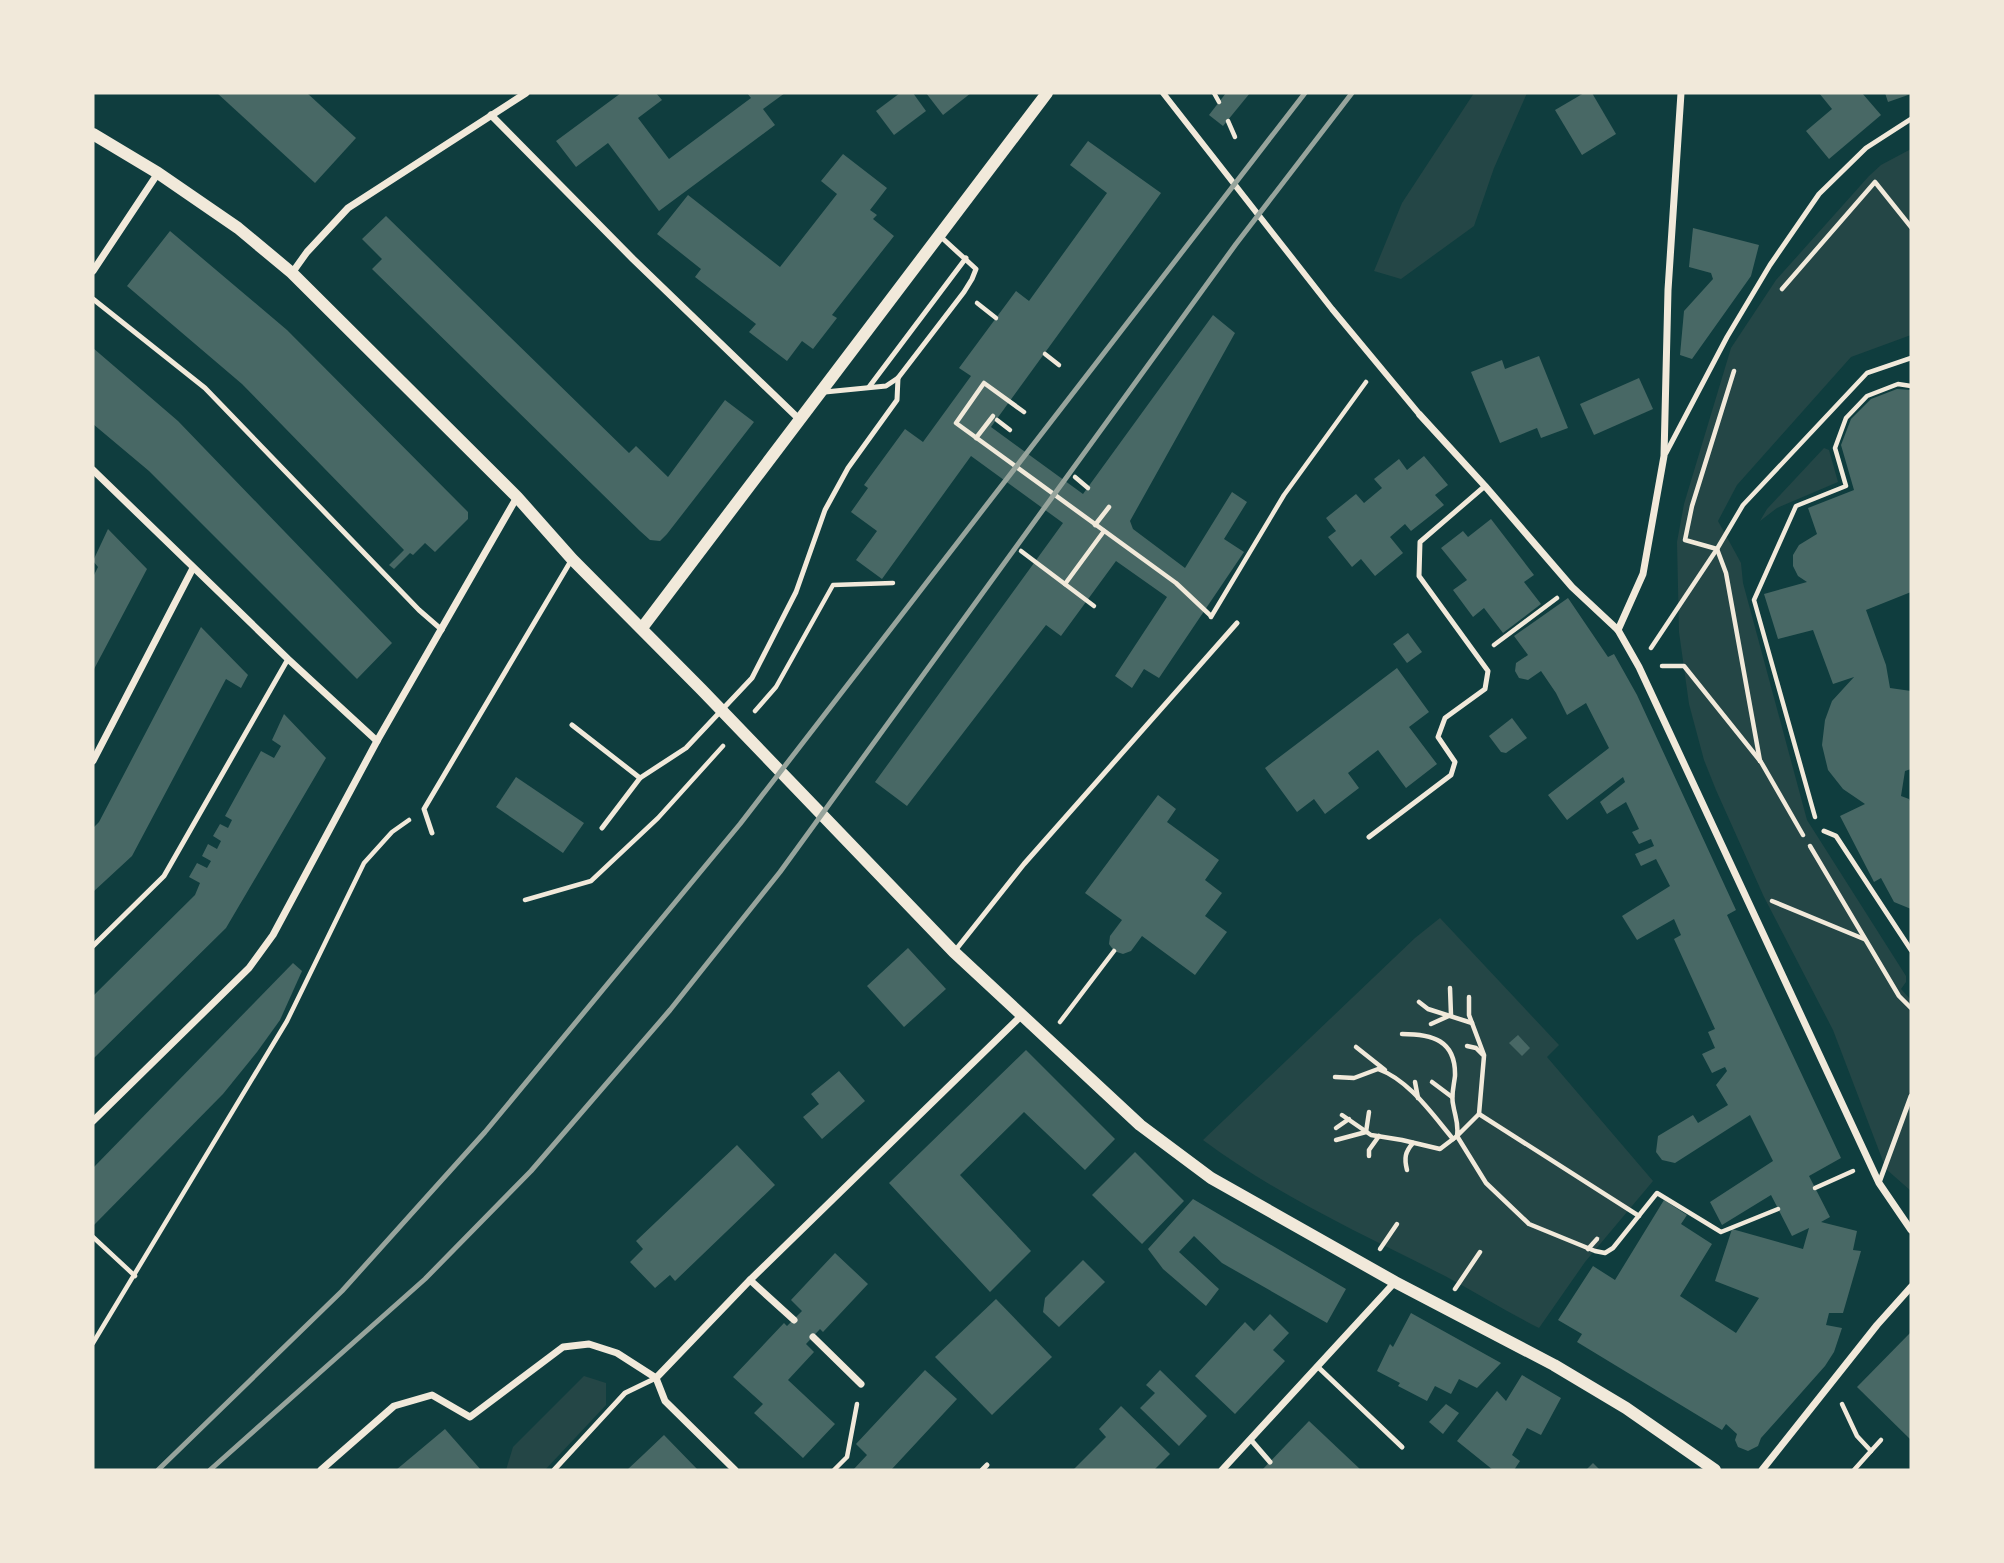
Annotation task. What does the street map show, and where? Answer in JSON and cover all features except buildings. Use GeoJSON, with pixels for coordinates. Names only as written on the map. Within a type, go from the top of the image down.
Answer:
{"type":"FeatureCollection","features":[{"type":"Feature","properties":{"kind":"street"},"geometry":{"type":"LineString","coordinates":[[292,273],[307,252],[348,208],[526,93]]}},
{"type":"Feature","properties":{"kind":"street"},"geometry":{"type":"LineString","coordinates":[[642,628],[1047,93]]}},
{"type":"Feature","properties":{"kind":"street"},"geometry":{"type":"LineString","coordinates":[[1163,93],[1378,366],[1572,587],[1618,631],[1639,667],[1879,1183],[1911,1230]]}},
{"type":"Feature","properties":{"kind":"street"},"geometry":{"type":"LineString","coordinates":[[1618,631],[1643,574],[1664,456],[1668,290],[1681,93]]}},
{"type":"Feature","properties":{"kind":"street"},"geometry":{"type":"LineString","coordinates":[[491,115],[633,259],[799,419]]}},
{"type":"Feature","properties":{"kind":"street"},"geometry":{"type":"LineString","coordinates":[[93,134],[158,173],[238,228],[292,273],[517,497],[572,559],[954,951],[1140,1125],[1210,1178],[1395,1282],[1554,1365],[1626,1408],[1715,1470]]}},
{"type":"Feature","properties":{"kind":"street"},"geometry":{"type":"LineString","coordinates":[[93,271],[158,173]]}},
{"type":"Feature","properties":{"kind":"street"},"geometry":{"type":"LineString","coordinates":[[93,473],[377,741]]}},
{"type":"Feature","properties":{"kind":"street"},"geometry":{"type":"LineString","coordinates":[[93,1121],[249,968],[273,935],[377,741],[517,497]]}},
{"type":"Feature","properties":{"kind":"street"},"geometry":{"type":"LineString","coordinates":[[93,761],[193,568]]}},
{"type":"Feature","properties":{"kind":"street"},"geometry":{"type":"LineString","coordinates":[[656,1378],[750,1280],[1021,1016]]}},
{"type":"Feature","properties":{"kind":"street"},"geometry":{"type":"LineString","coordinates":[[750,1280],[794,1320]]}},
{"type":"Feature","properties":{"kind":"street"},"geometry":{"type":"LineString","coordinates":[[1222,1470],[1395,1282]]}},
{"type":"Feature","properties":{"kind":"street"},"geometry":{"type":"LineString","coordinates":[[1762,1470],[1877,1325],[1911,1287]]}},
{"type":"Feature","properties":{"kind":"street"},"geometry":{"type":"LineString","coordinates":[[813,1337],[860,1384]]}},
{"type":"Feature","properties":{"kind":"street"},"geometry":{"type":"LineString","coordinates":[[321,1470],[394,1406],[432,1395],[470,1417],[562,1348],[590,1344],[617,1353],[656,1378],[665,1401],[735,1470]]}},
{"type":"Feature","properties":{"kind":"lane"},"geometry":{"type":"LineString","coordinates":[[1664,456],[1727,337],[1770,265],[1819,194],[1866,148],[1911,119]]}},
{"type":"Feature","properties":{"kind":"lane"},"geometry":{"type":"LineString","coordinates":[[818,393],[886,386],[898,378],[972,279],[976,269],[940,236]]}},
{"type":"Feature","properties":{"kind":"lane"},"geometry":{"type":"LineString","coordinates":[[869,387],[966,258]]}},
{"type":"Feature","properties":{"kind":"lane"},"geometry":{"type":"LineString","coordinates":[[93,299],[205,388],[419,610],[442,630]]}},
{"type":"Feature","properties":{"kind":"lane"},"geometry":{"type":"LineString","coordinates":[[602,828],[640,778],[686,748],[752,678],[796,592],[825,510],[848,468],[897,400],[898,378]]}},
{"type":"Feature","properties":{"kind":"lane"},"geometry":{"type":"LineString","coordinates":[[1368,837],[1451,775],[1455,762],[1438,737],[1445,718],[1485,689],[1488,671],[1419,576],[1420,542],[1485,486]]}},
{"type":"Feature","properties":{"kind":"lane"},"geometry":{"type":"LineString","coordinates":[[432,833],[424,809],[572,559]]}},
{"type":"Feature","properties":{"kind":"lane"},"geometry":{"type":"LineString","coordinates":[[954,951],[1024,864],[1237,623]]}},
{"type":"Feature","properties":{"kind":"lane"},"geometry":{"type":"LineString","coordinates":[[93,946],[164,876],[288,659]]}},
{"type":"Feature","properties":{"kind":"lane"},"geometry":{"type":"LineString","coordinates":[[572,724],[640,778]]}},
{"type":"Feature","properties":{"kind":"lane"},"geometry":{"type":"LineString","coordinates":[[1824,831],[1836,836],[1911,950]]}},
{"type":"Feature","properties":{"kind":"lane"},"geometry":{"type":"LineString","coordinates":[[1879,1183],[1911,1096]]}},
{"type":"Feature","properties":{"kind":"lane"},"geometry":{"type":"LineString","coordinates":[[1318,1367],[1402,1447]]}},
{"type":"Feature","properties":{"kind":"lane"},"geometry":{"type":"LineString","coordinates":[[554,1470],[625,1393],[656,1378]]}},
{"type":"Feature","properties":{"kind":"lane"},"geometry":{"type":"LineString","coordinates":[[1251,1440],[1270,1462]]}},
{"type":"Feature","properties":{"kind":"lane"},"geometry":{"type":"LineString","coordinates":[[982,1470],[987,1465]]}},
{"type":"Feature","properties":{"kind":"path"},"geometry":{"type":"LineString","coordinates":[[1214,93],[1219,102]]}},
{"type":"Feature","properties":{"kind":"path"},"geometry":{"type":"LineString","coordinates":[[1228,121],[1235,136]]}},
{"type":"Feature","properties":{"kind":"path"},"geometry":{"type":"LineString","coordinates":[[1777,296],[1875,181],[1911,227]]}},
{"type":"Feature","properties":{"kind":"path"},"geometry":{"type":"LineString","coordinates":[[1045,354],[1059,365]]}},
{"type":"Feature","properties":{"kind":"path"},"geometry":{"type":"LineString","coordinates":[[1639,667],[1743,505],[1867,373],[1911,358]]}},
{"type":"Feature","properties":{"kind":"path"},"geometry":{"type":"LineString","coordinates":[[1211,616],[1284,495],[1378,366]]}},
{"type":"Feature","properties":{"kind":"path"},"geometry":{"type":"LineString","coordinates":[[1717,549],[1685,540],[1692,506],[1735,366]]}},
{"type":"Feature","properties":{"kind":"path"},"geometry":{"type":"LineString","coordinates":[[1024,412],[984,383],[956,423],[1176,583],[1211,616],[1223,639]]}},
{"type":"Feature","properties":{"kind":"path"},"geometry":{"type":"LineString","coordinates":[[1824,831],[1813,814],[1754,600],[1796,506],[1846,486],[1835,448],[1846,418],[1867,396],[1898,384],[1911,386]]}},
{"type":"Feature","properties":{"kind":"path"},"geometry":{"type":"LineString","coordinates":[[976,438],[995,418],[1010,430]]}},
{"type":"Feature","properties":{"kind":"path"},"geometry":{"type":"LineString","coordinates":[[1075,477],[1088,488]]}},
{"type":"Feature","properties":{"kind":"path"},"geometry":{"type":"LineString","coordinates":[[1095,524],[1109,507]]}},
{"type":"Feature","properties":{"kind":"path"},"geometry":{"type":"LineString","coordinates":[[1065,584],[1104,531]]}},
{"type":"Feature","properties":{"kind":"path"},"geometry":{"type":"LineString","coordinates":[[1717,549],[1726,573],[1760,762]]}},
{"type":"Feature","properties":{"kind":"path"},"geometry":{"type":"LineString","coordinates":[[1021,551],[1094,606]]}},
{"type":"Feature","properties":{"kind":"path"},"geometry":{"type":"LineString","coordinates":[[1478,655],[1535,614]]}},
{"type":"Feature","properties":{"kind":"path"},"geometry":{"type":"LineString","coordinates":[[1639,667],[1684,666],[1760,762],[1864,940],[1899,996],[1911,1008]]}},
{"type":"Feature","properties":{"kind":"path"},"geometry":{"type":"LineString","coordinates":[[93,1343],[287,1021],[364,863],[392,832],[424,809]]}},
{"type":"Feature","properties":{"kind":"path"},"geometry":{"type":"LineString","coordinates":[[1742,888],[1864,940]]}},
{"type":"Feature","properties":{"kind":"path"},"geometry":{"type":"LineString","coordinates":[[1072,1008],[1114,951]]}},
{"type":"Feature","properties":{"kind":"path"},"geometry":{"type":"LineString","coordinates":[[1450,988],[1451,1015]]}},
{"type":"Feature","properties":{"kind":"path"},"geometry":{"type":"LineString","coordinates":[[1342,1115],[1366,1132],[1440,1149],[1455,1137],[1479,1114],[1484,1056],[1469,1015],[1469,997]]}},
{"type":"Feature","properties":{"kind":"path"},"geometry":{"type":"LineString","coordinates":[[1419,1002],[1428,1009],[1473,1024]]}},
{"type":"Feature","properties":{"kind":"path"},"geometry":{"type":"LineString","coordinates":[[1431,1024],[1451,1015]]}},
{"type":"Feature","properties":{"kind":"path"},"geometry":{"type":"LineString","coordinates":[[1402,1034],[1427,1034],[1442,1042],[1452,1056],[1455,1072],[1452,1102],[1459,1123],[1455,1137]]}},
{"type":"Feature","properties":{"kind":"path"},"geometry":{"type":"LineString","coordinates":[[1466,1046],[1476,1048],[1484,1056]]}},
{"type":"Feature","properties":{"kind":"path"},"geometry":{"type":"LineString","coordinates":[[1356,1047],[1418,1099],[1455,1137],[1486,1183],[1529,1224],[1588,1249],[1605,1253],[1613,1248],[1657,1193],[1721,1232],[1779,1209]]}},
{"type":"Feature","properties":{"kind":"path"},"geometry":{"type":"LineString","coordinates":[[1335,1077],[1354,1078],[1378,1069],[1389,1073]]}},
{"type":"Feature","properties":{"kind":"path"},"geometry":{"type":"LineString","coordinates":[[1415,1082],[1418,1099]]}},
{"type":"Feature","properties":{"kind":"path"},"geometry":{"type":"LineString","coordinates":[[1432,1082],[1453,1097]]}},
{"type":"Feature","properties":{"kind":"path"},"geometry":{"type":"LineString","coordinates":[[1366,1132],[1369,1112]]}},
{"type":"Feature","properties":{"kind":"path"},"geometry":{"type":"LineString","coordinates":[[1479,1114],[1639,1216]]}},
{"type":"Feature","properties":{"kind":"path"},"geometry":{"type":"LineString","coordinates":[[1336,1128],[1349,1119]]}},
{"type":"Feature","properties":{"kind":"path"},"geometry":{"type":"LineString","coordinates":[[1336,1140],[1366,1132]]}},
{"type":"Feature","properties":{"kind":"path"},"geometry":{"type":"LineString","coordinates":[[1369,1156],[1369,1150],[1379,1136]]}},
{"type":"Feature","properties":{"kind":"path"},"geometry":{"type":"LineString","coordinates":[[1407,1170],[1404,1159],[1406,1150],[1413,1143]]}},
{"type":"Feature","properties":{"kind":"path"},"geometry":{"type":"LineString","coordinates":[[1815,1188],[1870,1164]]}},
{"type":"Feature","properties":{"kind":"path"},"geometry":{"type":"LineString","coordinates":[[1382,1247],[1397,1224]]}},
{"type":"Feature","properties":{"kind":"path"},"geometry":{"type":"LineString","coordinates":[[93,1237],[135,1276]]}},
{"type":"Feature","properties":{"kind":"path"},"geometry":{"type":"LineString","coordinates":[[1588,1249],[1597,1239]]}},
{"type":"Feature","properties":{"kind":"path"},"geometry":{"type":"LineString","coordinates":[[1458,1284],[1479,1252]]}},
{"type":"Feature","properties":{"kind":"path"},"geometry":{"type":"LineString","coordinates":[[834,1470],[847,1457],[860,1384]]}},
{"type":"Feature","properties":{"kind":"path"},"geometry":{"type":"LineString","coordinates":[[1842,1405],[1857,1436],[1871,1451]]}},
{"type":"Feature","properties":{"kind":"path"},"geometry":{"type":"LineString","coordinates":[[1854,1470],[1881,1440]]}},
{"type":"Feature","properties":{"kind":"shaded area"},"geometry":{"type":"Polygon","coordinates":[[[1474,93],[1527,93],[1494,168],[1474,226],[1401,279],[1374,271],[1402,203],[1474,93]]]}},
{"type":"Feature","properties":{"kind":"shaded area"},"geometry":{"type":"Polygon","coordinates":[[[1911,149],[1911,335],[1851,357],[1737,485],[1718,521],[1741,563],[1743,583],[1807,820],[1906,976],[1906,982],[1901,989],[1911,1000],[1911,1191],[1886,1169],[1833,1030],[1764,897],[1704,760],[1689,704],[1679,632],[1677,542],[1684,504],[1731,348],[1776,280],[1869,176],[1881,165],[1911,149]]]}},
{"type":"Feature","properties":{"kind":"shaded area"},"geometry":{"type":"Polygon","coordinates":[[[1824,448],[1829,450],[1838,482],[1777,508],[1760,521],[1767,509],[1824,448]]]}},
{"type":"Feature","properties":{"kind":"shaded area"},"geometry":{"type":"Polygon","coordinates":[[[1440,918],[1559,1045],[1547,1057],[1653,1181],[1585,1262],[1539,1328],[1291,1197],[1203,1140],[1415,938],[1440,918]]]}},
{"type":"Feature","properties":{"kind":"shaded area"},"geometry":{"type":"Polygon","coordinates":[[[584,1376],[606,1383],[606,1405],[545,1470],[506,1470],[513,1447],[584,1376]]]}},
{"type":"Feature","properties":{"kind":"railway"},"geometry":{"type":"LineString","coordinates":[[158,1470],[342,1291],[485,1132],[740,824],[1305,93]]}},
{"type":"Feature","properties":{"kind":"railway"},"geometry":{"type":"LineString","coordinates":[[210,1470],[425,1279],[531,1171],[670,1010],[780,872],[1236,244],[1352,93]]}}]}
